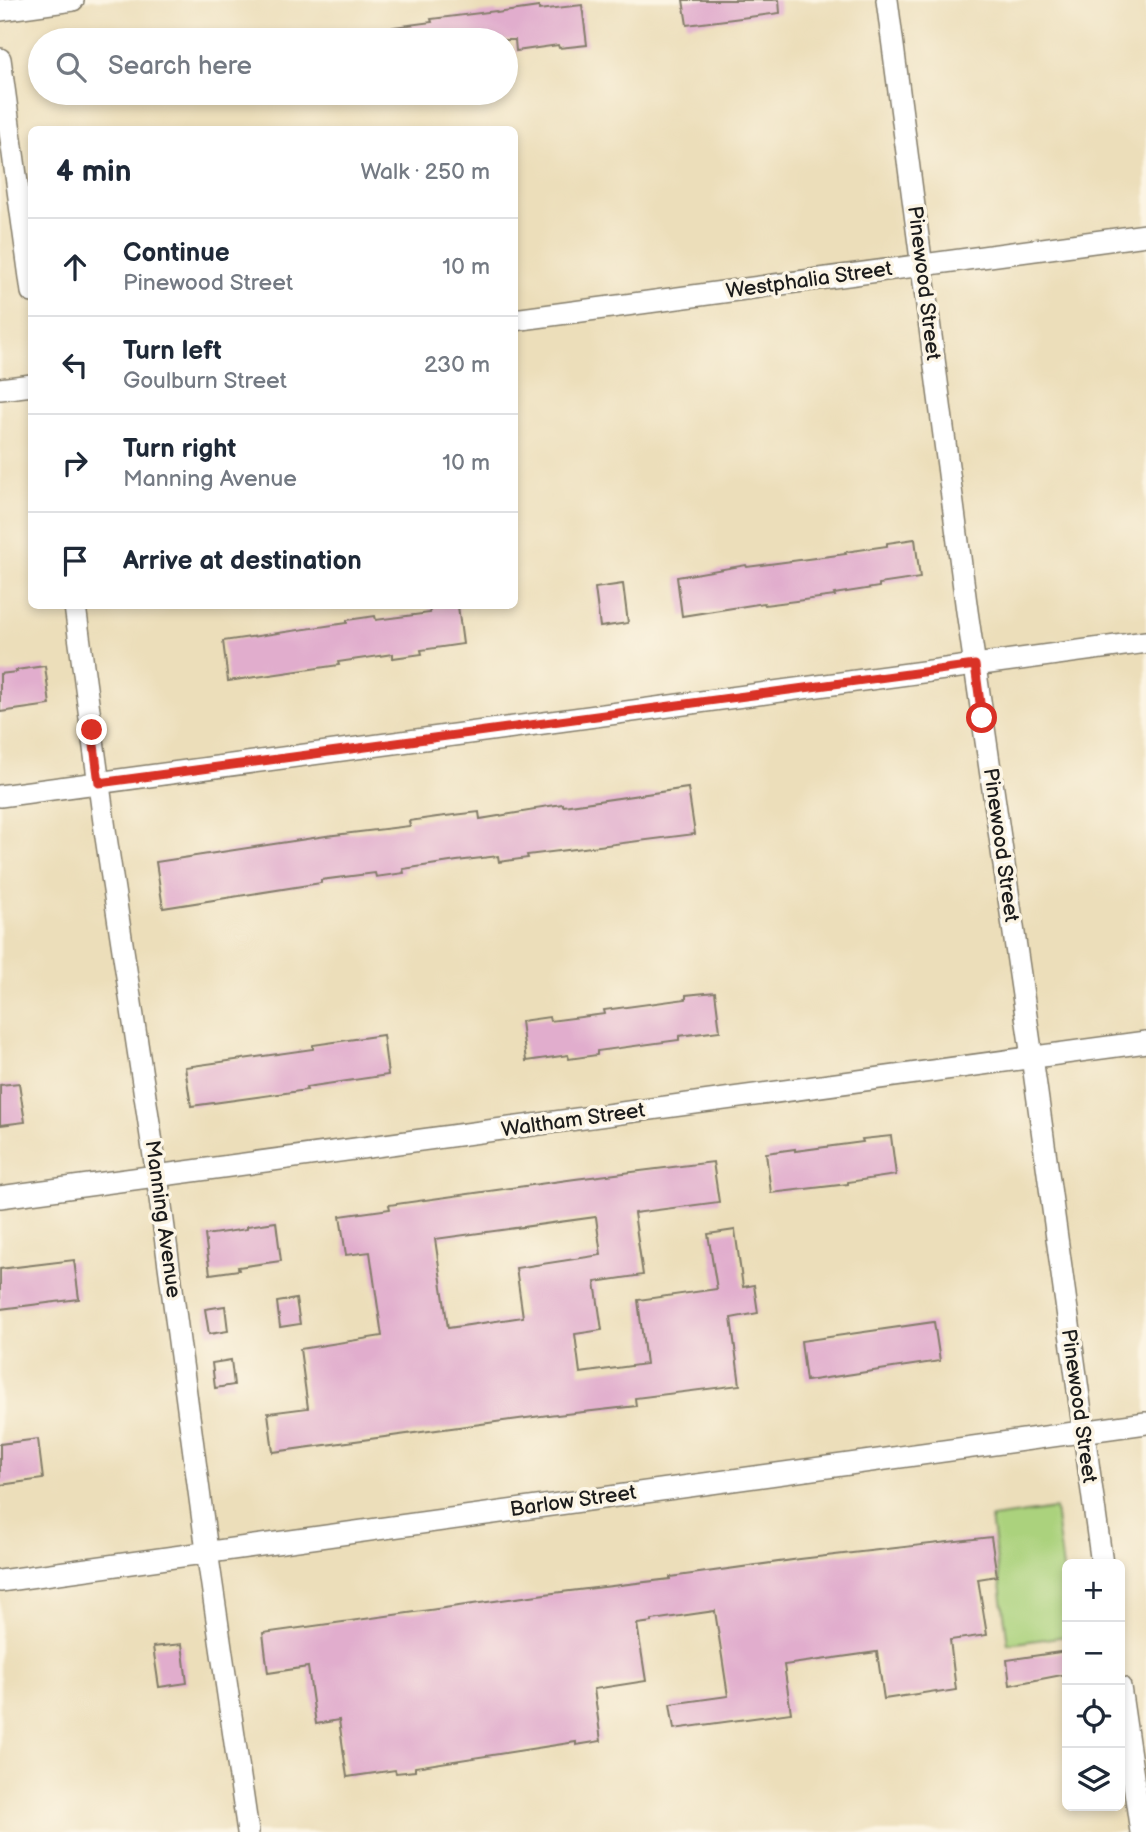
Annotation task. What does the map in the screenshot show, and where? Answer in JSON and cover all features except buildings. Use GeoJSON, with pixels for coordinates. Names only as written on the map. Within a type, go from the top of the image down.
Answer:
{"type":"FeatureCollection","features":[{"type":"Feature","properties":{"kind":"street"},"geometry":{"type":"LineString","coordinates":[[0,10],[73,0]]}},
{"type":"Feature","properties":{"kind":"street","name":"Pinewood Street"},"geometry":{"type":"LineString","coordinates":[[887,0],[975,665],[1101,1559]]}},
{"type":"Feature","properties":{"kind":"street"},"geometry":{"type":"LineString","coordinates":[[0,59],[28,263]]}},
{"type":"Feature","properties":{"kind":"street","name":"Westphalia Street"},"geometry":{"type":"LineString","coordinates":[[518,319],[1146,235]]}},
{"type":"Feature","properties":{"kind":"street"},"geometry":{"type":"LineString","coordinates":[[0,389],[28,386]]}},
{"type":"Feature","properties":{"kind":"street","name":"Manning Avenue"},"geometry":{"type":"LineString","coordinates":[[75,609],[248,1832]]}},
{"type":"Feature","properties":{"kind":"street"},"geometry":{"type":"LineString","coordinates":[[0,796],[1146,642]]}},
{"type":"Feature","properties":{"kind":"street","name":"Waltham Street"},"geometry":{"type":"LineString","coordinates":[[0,1197],[1146,1042]]}},
{"type":"Feature","properties":{"kind":"street","name":"Barlow Street"},"geometry":{"type":"LineString","coordinates":[[0,1581],[1146,1423]]}},
{"type":"Feature","properties":{"kind":"street"},"geometry":{"type":"LineString","coordinates":[[1125,1717],[1144,1832]]}},
{"type":"Feature","properties":{"kind":"green space"},"geometry":{"type":"Polygon","coordinates":[[[1055,1509],[1062,1562],[1062,1637],[1008,1644],[991,1518],[1055,1509]]]}},
{"type":"Feature","properties":{"kind":"route"},"geometry":{"type":"LineString","coordinates":[[92,730],[99,783],[975,665],[982,718]]}}]}
